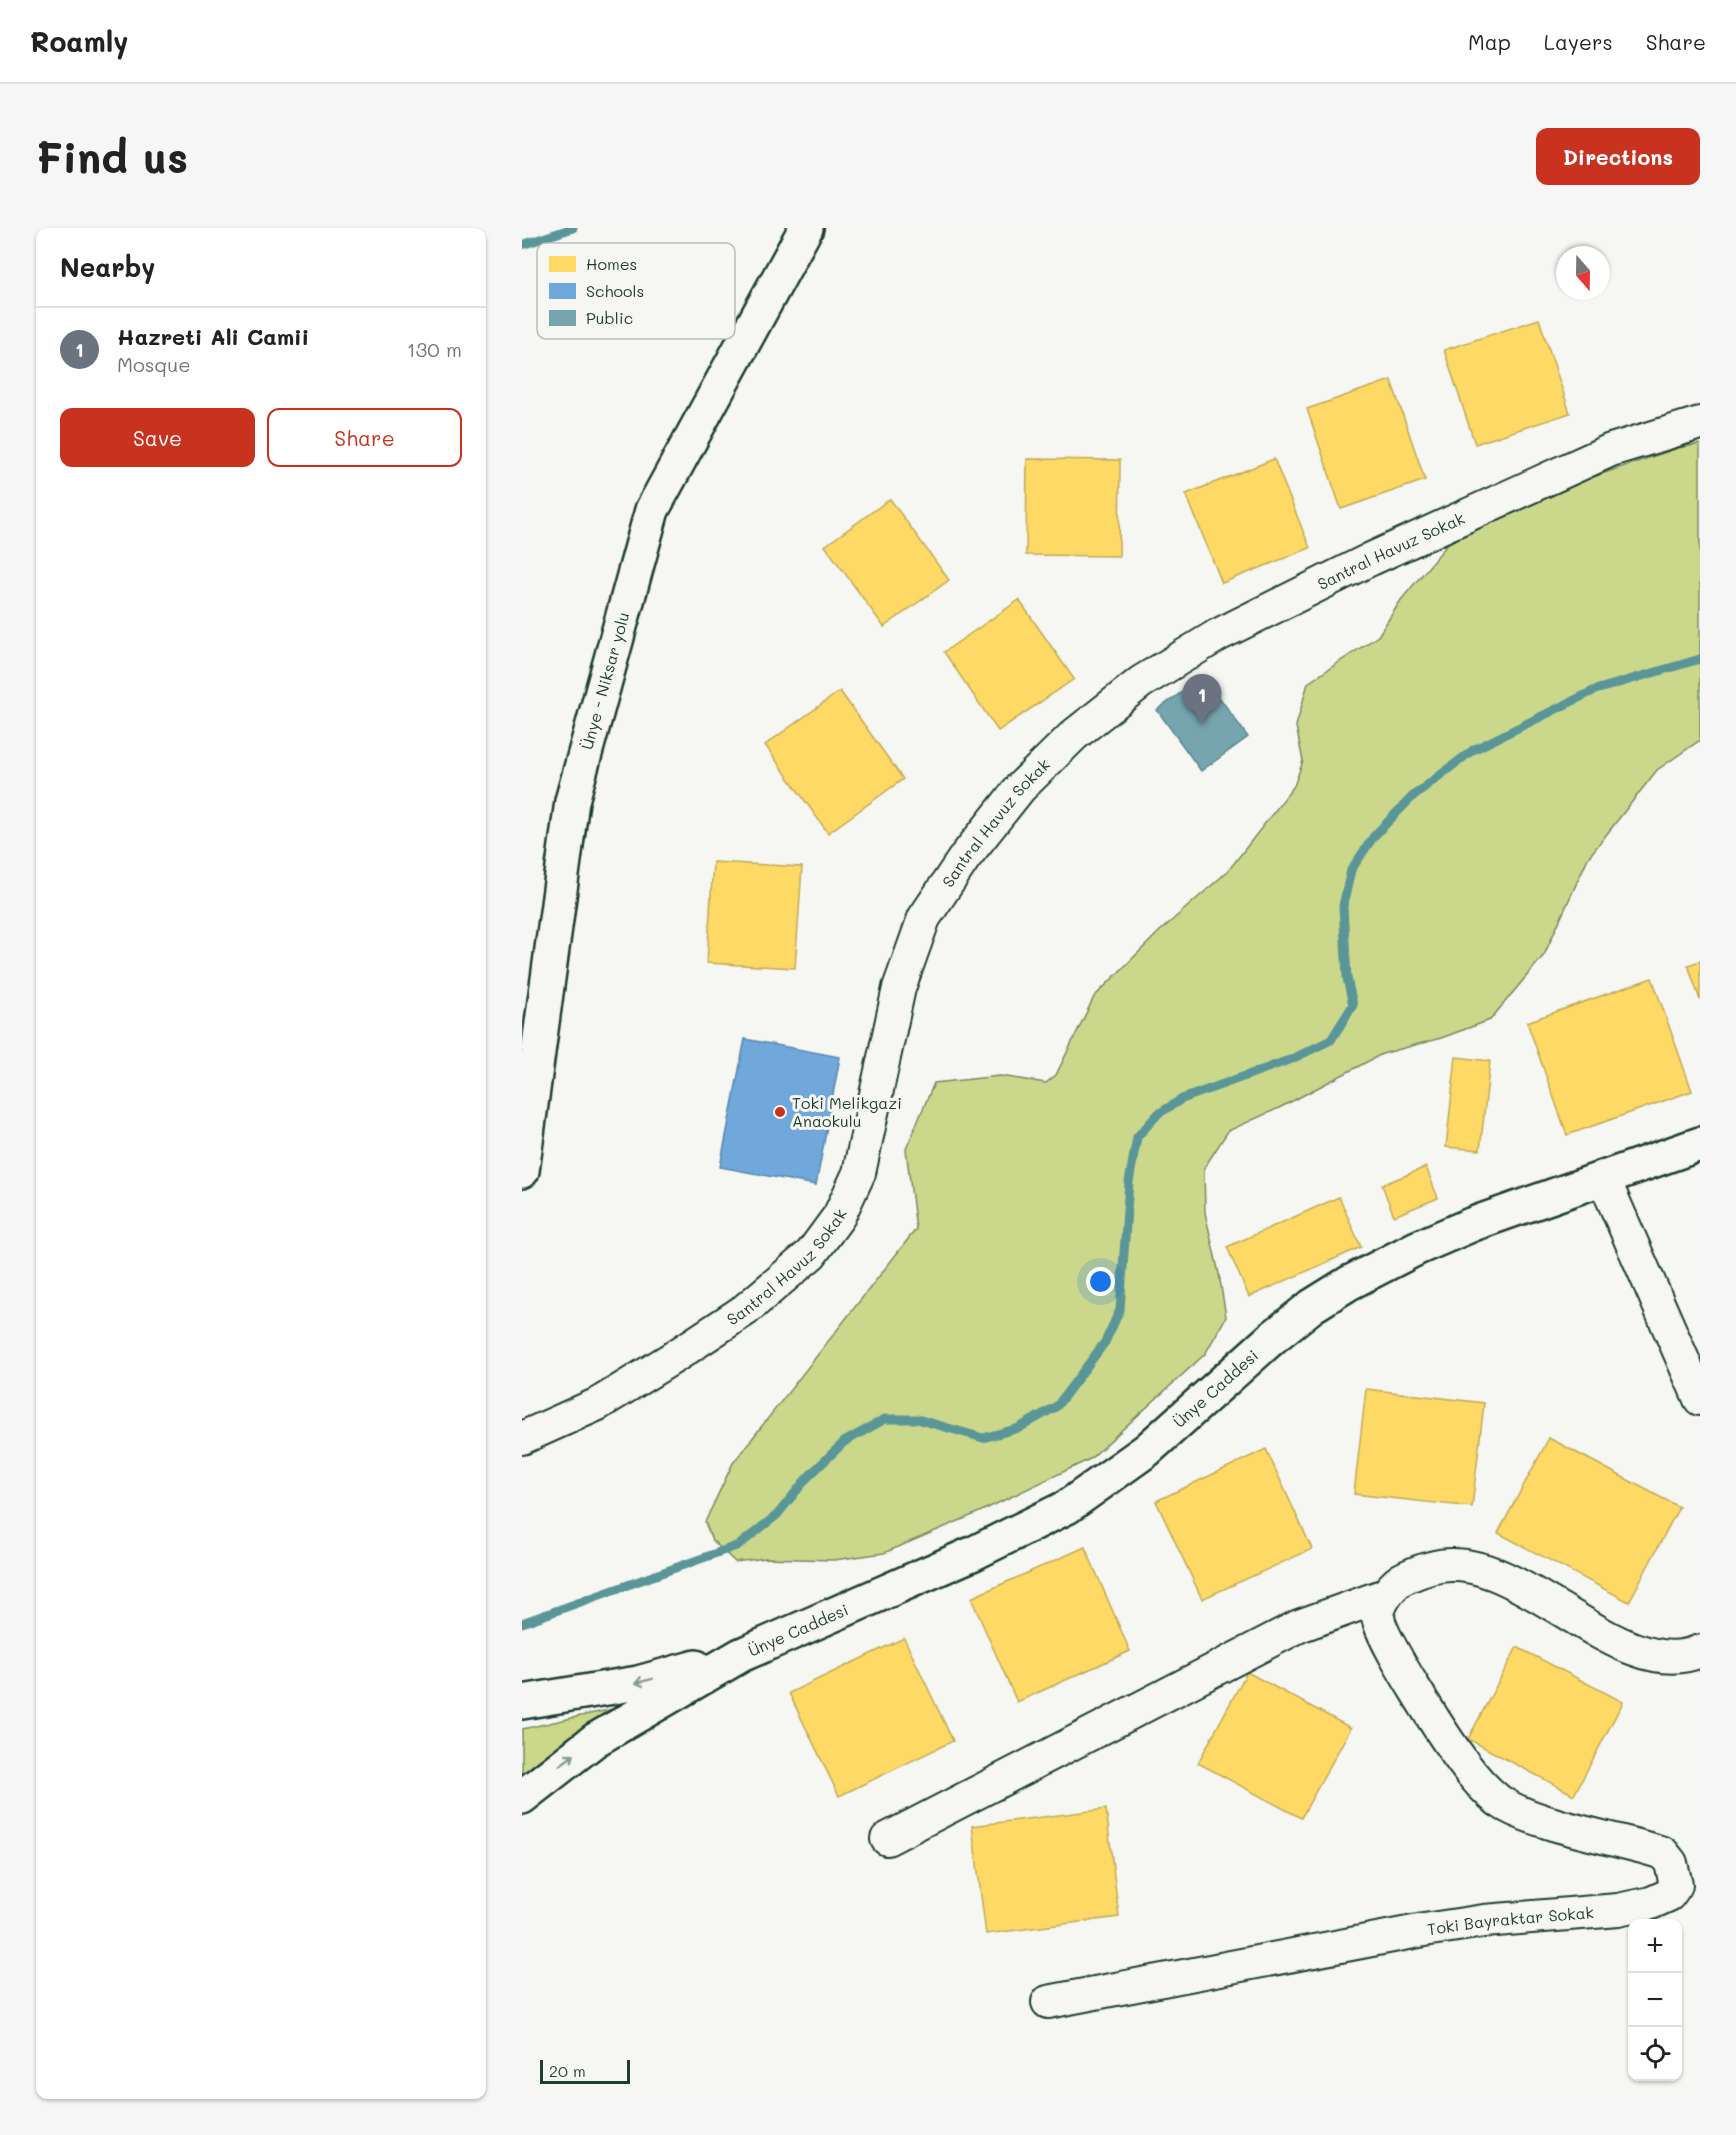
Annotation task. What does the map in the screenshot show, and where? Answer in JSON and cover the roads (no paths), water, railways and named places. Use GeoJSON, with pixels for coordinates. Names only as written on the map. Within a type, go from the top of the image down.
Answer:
{"type":"FeatureCollection","features":[{"type":"Feature","properties":{"kind":"main road","name":"Ünye - Niksar yolu"},"geometry":{"type":"LineString","coordinates":[[522,1171],[572,801],[652,510],[806,228]]}},
{"type":"Feature","properties":{"kind":"main road","name":"Ünye Caddesi"},"geometry":{"type":"LineString","coordinates":[[522,1797],[595,1740],[741,1655],[974,1553],[1067,1507],[1147,1450],[1272,1338],[1312,1306],[1349,1283],[1417,1248],[1464,1228],[1700,1144]]}},
{"type":"Feature","properties":{"kind":"main road","name":"Ünye Caddesi"},"geometry":{"type":"LineString","coordinates":[[522,1702],[638,1683],[741,1655]]}},
{"type":"Feature","properties":{"kind":"street","name":"Santral Havuz Sokak"},"geometry":{"type":"LineString","coordinates":[[522,1438],[598,1404],[674,1357],[745,1310],[811,1254],[839,1216],[859,1173],[899,988],[924,918],[965,857],[1020,788],[1074,735],[1141,682],[1218,635],[1371,559],[1611,450],[1700,423]]}},
{"type":"Feature","properties":{"kind":"street"},"geometry":{"type":"LineString","coordinates":[[1603,1177],[1700,1399]]}},
{"type":"Feature","properties":{"kind":"street"},"geometry":{"type":"LineString","coordinates":[[887,1839],[1299,1626],[1385,1595],[1403,1578],[1432,1567],[1455,1565],[1489,1572],[1523,1587],[1617,1642],[1655,1656],[1685,1658],[1700,1651]]}},
{"type":"Feature","properties":{"kind":"street","name":"Toki Bayraktar Sokak"},"geometry":{"type":"LineString","coordinates":[[1048,2002],[1424,1930],[1484,1921],[1618,1910],[1651,1903],[1669,1895],[1676,1885],[1671,1863],[1664,1852],[1545,1821],[1501,1802],[1485,1788],[1462,1762],[1386,1639],[1378,1616],[1385,1595]]}},
{"type":"Feature","properties":{"kind":"waterway"},"geometry":{"type":"LineString","coordinates":[[522,245],[573,228]]}},
{"type":"Feature","properties":{"kind":"waterway"},"geometry":{"type":"LineString","coordinates":[[522,1623],[739,1545],[777,1515],[807,1478],[844,1442],[885,1419],[917,1419],[983,1438],[1019,1428],[1057,1406],[1105,1342],[1120,1310],[1129,1182],[1137,1137],[1158,1114],[1182,1099],[1292,1059],[1331,1040],[1353,1005],[1347,978],[1343,906],[1351,870],[1374,836],[1413,796],[1473,750],[1595,690],[1700,659]]}},
{"type":"Feature","properties":{"kind":"place","name":"Hazreti Ali Camii"},"geometry":{"type":"Point","coordinates":[1202,724]}},
{"type":"Feature","properties":{"kind":"place","name":"Toki Melikgazi Anaokulu"},"geometry":{"type":"Point","coordinates":[780,1112]}}]}
